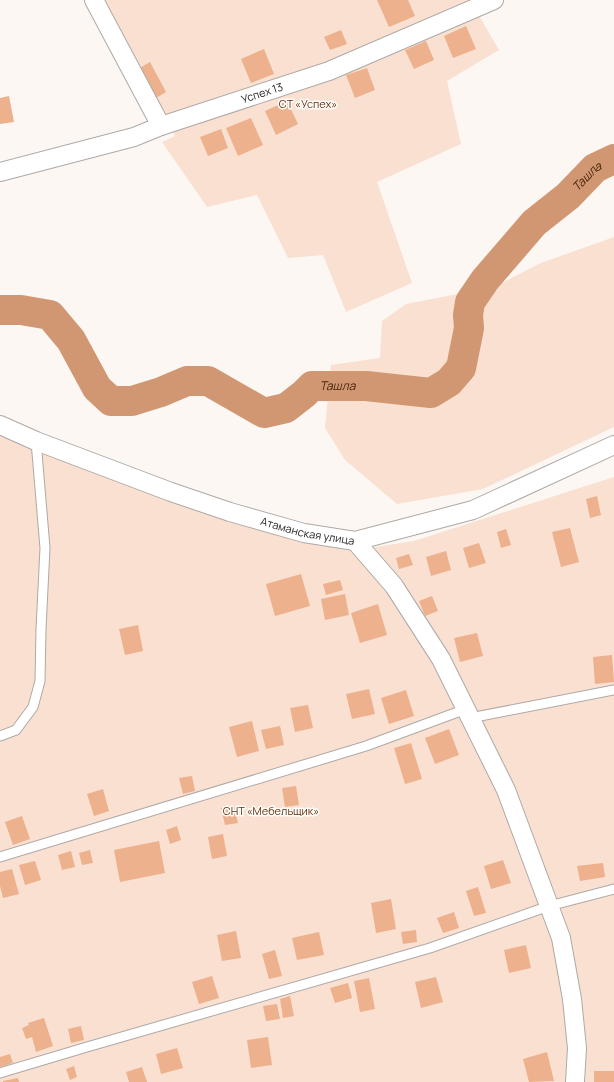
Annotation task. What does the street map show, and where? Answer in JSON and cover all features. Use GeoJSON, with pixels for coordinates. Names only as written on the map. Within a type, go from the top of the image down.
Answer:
{"type":"FeatureCollection","features":[{"type":"Feature","properties":{"kind":"street"},"geometry":{"type":"LineString","coordinates":[[94,0],[161,126]]}},
{"type":"Feature","properties":{"kind":"street","name":"Успех 13"},"geometry":{"type":"LineString","coordinates":[[0,172],[134,137],[161,126],[329,71],[494,0]]}},
{"type":"Feature","properties":{"kind":"street","name":"Атаманская улица"},"geometry":{"type":"LineString","coordinates":[[0,425],[36,441],[171,492],[230,512],[304,533],[355,541],[473,510],[614,445]]}},
{"type":"Feature","properties":{"kind":"street"},"geometry":{"type":"LineString","coordinates":[[355,541],[394,586],[441,658],[506,790],[561,938],[572,998],[576,1048],[575,1082]]}},
{"type":"Feature","properties":{"kind":"lane"},"geometry":{"type":"LineString","coordinates":[[0,736],[16,730],[33,707],[40,680],[45,548],[36,441]]}},
{"type":"Feature","properties":{"kind":"lane"},"geometry":{"type":"LineString","coordinates":[[0,857],[366,746],[468,713],[614,690]]}},
{"type":"Feature","properties":{"kind":"lane"},"geometry":{"type":"LineString","coordinates":[[0,1073],[430,948],[549,906],[614,889]]}},
{"type":"Feature","properties":{"kind":"green space","name":"СТ «Успех»"},"geometry":{"type":"Polygon","coordinates":[[[103,0],[470,0],[499,50],[447,81],[461,144],[377,182],[412,283],[346,312],[323,255],[288,258],[257,195],[207,207],[162,142],[175,136],[103,0]]]}},
{"type":"Feature","properties":{"kind":"green space"},"geometry":{"type":"Polygon","coordinates":[[[614,237],[614,427],[483,489],[397,504],[345,460],[325,428],[331,365],[380,358],[382,321],[406,304],[494,287],[541,263],[614,237]]]}},
{"type":"Feature","properties":{"kind":"green space","name":"СНТ «Мебельщик»"},"geometry":{"type":"Polygon","coordinates":[[[0,436],[179,505],[316,545],[356,550],[414,541],[614,477],[614,1082],[0,1082],[0,436]]]}},
{"type":"Feature","properties":{"kind":"building"},"geometry":{"type":"Polygon","coordinates":[[[377,0],[408,0],[415,16],[389,27],[377,0]]]}},
{"type":"Feature","properties":{"kind":"building"},"geometry":{"type":"Polygon","coordinates":[[[466,26],[476,49],[453,58],[444,36],[466,26]]]}},
{"type":"Feature","properties":{"kind":"building"},"geometry":{"type":"Polygon","coordinates":[[[341,30],[347,44],[330,50],[324,37],[341,30]]]}},
{"type":"Feature","properties":{"kind":"building"},"geometry":{"type":"Polygon","coordinates":[[[426,41],[434,60],[414,69],[405,50],[426,41]]]}},
{"type":"Feature","properties":{"kind":"building"},"geometry":{"type":"Polygon","coordinates":[[[264,49],[274,74],[251,83],[241,59],[264,49]]]}},
{"type":"Feature","properties":{"kind":"building"},"geometry":{"type":"Polygon","coordinates":[[[150,62],[166,92],[156,98],[140,68],[150,62]]]}},
{"type":"Feature","properties":{"kind":"building"},"geometry":{"type":"Polygon","coordinates":[[[367,68],[375,90],[355,98],[346,75],[367,68]]]}},
{"type":"Feature","properties":{"kind":"building"},"geometry":{"type":"Polygon","coordinates":[[[9,96],[14,122],[0,124],[0,98],[9,96]]]}},
{"type":"Feature","properties":{"kind":"building"},"geometry":{"type":"Polygon","coordinates":[[[287,101],[298,124],[276,135],[265,111],[287,101]]]}},
{"type":"Feature","properties":{"kind":"building"},"geometry":{"type":"Polygon","coordinates":[[[251,118],[263,145],[238,156],[226,128],[251,118]]]}},
{"type":"Feature","properties":{"kind":"building"},"geometry":{"type":"Polygon","coordinates":[[[221,129],[228,148],[208,156],[200,137],[221,129]]]}},
{"type":"Feature","properties":{"kind":"building"},"geometry":{"type":"Polygon","coordinates":[[[597,496],[601,515],[590,518],[586,499],[597,496]]]}},
{"type":"Feature","properties":{"kind":"building"},"geometry":{"type":"Polygon","coordinates":[[[570,528],[579,562],[561,567],[552,532],[570,528]]]}},
{"type":"Feature","properties":{"kind":"building"},"geometry":{"type":"Polygon","coordinates":[[[506,529],[511,545],[501,548],[497,532],[506,529]]]}},
{"type":"Feature","properties":{"kind":"building"},"geometry":{"type":"Polygon","coordinates":[[[479,543],[486,563],[469,568],[463,548],[479,543]]]}},
{"type":"Feature","properties":{"kind":"building"},"geometry":{"type":"Polygon","coordinates":[[[446,551],[451,570],[431,576],[426,557],[446,551]]]}},
{"type":"Feature","properties":{"kind":"building"},"geometry":{"type":"Polygon","coordinates":[[[409,554],[413,565],[399,569],[396,558],[409,554]]]}},
{"type":"Feature","properties":{"kind":"building"},"geometry":{"type":"Polygon","coordinates":[[[301,574],[310,606],[275,616],[266,584],[301,574]]]}},
{"type":"Feature","properties":{"kind":"building"},"geometry":{"type":"Polygon","coordinates":[[[340,580],[343,590],[326,595],[323,584],[340,580]]]}},
{"type":"Feature","properties":{"kind":"building"},"geometry":{"type":"Polygon","coordinates":[[[345,594],[349,615],[325,620],[321,599],[345,594]]]}},
{"type":"Feature","properties":{"kind":"building"},"geometry":{"type":"Polygon","coordinates":[[[432,596],[438,611],[425,616],[419,601],[432,596]]]}},
{"type":"Feature","properties":{"kind":"building"},"geometry":{"type":"Polygon","coordinates":[[[378,604],[387,635],[360,643],[351,613],[378,604]]]}},
{"type":"Feature","properties":{"kind":"building"},"geometry":{"type":"Polygon","coordinates":[[[138,625],[143,651],[125,655],[119,629],[138,625]]]}},
{"type":"Feature","properties":{"kind":"building"},"geometry":{"type":"Polygon","coordinates":[[[477,633],[483,656],[460,662],[454,638],[477,633]]]}},
{"type":"Feature","properties":{"kind":"building"},"geometry":{"type":"Polygon","coordinates":[[[612,655],[614,682],[595,684],[593,657],[612,655]]]}},
{"type":"Feature","properties":{"kind":"building"},"geometry":{"type":"Polygon","coordinates":[[[369,689],[375,714],[352,719],[346,694],[369,689]]]}},
{"type":"Feature","properties":{"kind":"building"},"geometry":{"type":"Polygon","coordinates":[[[406,690],[414,716],[389,724],[381,698],[406,690]]]}},
{"type":"Feature","properties":{"kind":"building"},"geometry":{"type":"Polygon","coordinates":[[[308,705],[313,728],[295,732],[290,708],[308,705]]]}},
{"type":"Feature","properties":{"kind":"building"},"geometry":{"type":"Polygon","coordinates":[[[252,721],[259,751],[237,757],[229,727],[252,721]]]}},
{"type":"Feature","properties":{"kind":"building"},"geometry":{"type":"Polygon","coordinates":[[[280,726],[284,745],[266,749],[261,730],[280,726]]]}},
{"type":"Feature","properties":{"kind":"building"},"geometry":{"type":"Polygon","coordinates":[[[449,729],[459,755],[435,764],[425,738],[449,729]]]}},
{"type":"Feature","properties":{"kind":"building"},"geometry":{"type":"Polygon","coordinates":[[[411,743],[422,779],[405,784],[394,748],[411,743]]]}},
{"type":"Feature","properties":{"kind":"building"},"geometry":{"type":"Polygon","coordinates":[[[192,776],[195,791],[183,794],[179,778],[192,776]]]}},
{"type":"Feature","properties":{"kind":"building"},"geometry":{"type":"Polygon","coordinates":[[[296,786],[299,805],[285,807],[282,788],[296,786]]]}},
{"type":"Feature","properties":{"kind":"building"},"geometry":{"type":"Polygon","coordinates":[[[103,789],[109,811],[94,816],[87,794],[103,789]]]}},
{"type":"Feature","properties":{"kind":"building"},"geometry":{"type":"Polygon","coordinates":[[[234,806],[238,823],[225,825],[221,808],[234,806]]]}},
{"type":"Feature","properties":{"kind":"building"},"geometry":{"type":"Polygon","coordinates":[[[22,816],[30,839],[13,845],[5,822],[22,816]]]}},
{"type":"Feature","properties":{"kind":"building"},"geometry":{"type":"Polygon","coordinates":[[[177,826],[181,840],[170,844],[166,830],[177,826]]]}},
{"type":"Feature","properties":{"kind":"building"},"geometry":{"type":"Polygon","coordinates":[[[223,834],[227,856],[212,859],[208,837],[223,834]]]}},
{"type":"Feature","properties":{"kind":"building"},"geometry":{"type":"Polygon","coordinates":[[[159,841],[165,873],[120,882],[114,850],[159,841]]]}},
{"type":"Feature","properties":{"kind":"building"},"geometry":{"type":"Polygon","coordinates":[[[90,850],[93,863],[82,865],[79,853],[90,850]]]}},
{"type":"Feature","properties":{"kind":"building"},"geometry":{"type":"Polygon","coordinates":[[[71,851],[75,867],[62,870],[58,855],[71,851]]]}},
{"type":"Feature","properties":{"kind":"building"},"geometry":{"type":"Polygon","coordinates":[[[503,860],[511,883],[491,889],[484,866],[503,860]]]}},
{"type":"Feature","properties":{"kind":"building"},"geometry":{"type":"Polygon","coordinates":[[[35,861],[41,880],[25,885],[19,865],[35,861]]]}},
{"type":"Feature","properties":{"kind":"building"},"geometry":{"type":"Polygon","coordinates":[[[603,863],[605,877],[580,881],[577,866],[603,863]]]}},
{"type":"Feature","properties":{"kind":"building"},"geometry":{"type":"Polygon","coordinates":[[[12,869],[19,894],[3,898],[0,886],[0,872],[12,869]]]}},
{"type":"Feature","properties":{"kind":"building"},"geometry":{"type":"Polygon","coordinates":[[[478,887],[486,913],[474,916],[466,891],[478,887]]]}},
{"type":"Feature","properties":{"kind":"building"},"geometry":{"type":"Polygon","coordinates":[[[391,899],[396,929],[376,933],[371,903],[391,899]]]}},
{"type":"Feature","properties":{"kind":"building"},"geometry":{"type":"Polygon","coordinates":[[[454,912],[459,928],[443,933],[437,918],[454,912]]]}},
{"type":"Feature","properties":{"kind":"building"},"geometry":{"type":"Polygon","coordinates":[[[416,930],[417,942],[403,944],[401,932],[416,930]]]}},
{"type":"Feature","properties":{"kind":"building"},"geometry":{"type":"Polygon","coordinates":[[[236,931],[241,958],[222,961],[217,935],[236,931]]]}},
{"type":"Feature","properties":{"kind":"building"},"geometry":{"type":"Polygon","coordinates":[[[319,932],[324,955],[297,960],[292,938],[319,932]]]}},
{"type":"Feature","properties":{"kind":"building"},"geometry":{"type":"Polygon","coordinates":[[[526,945],[531,968],[509,973],[504,950],[526,945]]]}},
{"type":"Feature","properties":{"kind":"building"},"geometry":{"type":"Polygon","coordinates":[[[275,950],[282,976],[269,979],[262,954],[275,950]]]}},
{"type":"Feature","properties":{"kind":"building"},"geometry":{"type":"Polygon","coordinates":[[[212,976],[219,998],[199,1004],[192,982],[212,976]]]}},
{"type":"Feature","properties":{"kind":"building"},"geometry":{"type":"Polygon","coordinates":[[[436,977],[443,1002],[421,1008],[415,982],[436,977]]]}},
{"type":"Feature","properties":{"kind":"building"},"geometry":{"type":"Polygon","coordinates":[[[369,978],[375,1009],[360,1012],[354,981],[369,978]]]}},
{"type":"Feature","properties":{"kind":"building"},"geometry":{"type":"Polygon","coordinates":[[[348,983],[352,998],[335,1003],[330,988],[348,983]]]}},
{"type":"Feature","properties":{"kind":"building"},"geometry":{"type":"Polygon","coordinates":[[[290,996],[294,1016],[283,1018],[280,999],[290,996]]]}},
{"type":"Feature","properties":{"kind":"building"},"geometry":{"type":"Polygon","coordinates":[[[277,1004],[280,1019],[266,1021],[263,1006],[277,1004]]]}},
{"type":"Feature","properties":{"kind":"building"},"geometry":{"type":"Polygon","coordinates":[[[44,1018],[53,1046],[36,1052],[32,1037],[26,1039],[22,1028],[29,1025],[28,1023],[44,1018]]]}},
{"type":"Feature","properties":{"kind":"building"},"geometry":{"type":"Polygon","coordinates":[[[81,1026],[84,1040],[71,1043],[68,1029],[81,1026]]]}},
{"type":"Feature","properties":{"kind":"building"},"geometry":{"type":"Polygon","coordinates":[[[268,1037],[272,1065],[251,1068],[247,1040],[268,1037]]]}},
{"type":"Feature","properties":{"kind":"building"},"geometry":{"type":"Polygon","coordinates":[[[177,1048],[183,1068],[161,1074],[156,1054],[177,1048]]]}},
{"type":"Feature","properties":{"kind":"building"},"geometry":{"type":"Polygon","coordinates":[[[547,1052],[554,1081],[529,1082],[523,1059],[547,1052]]]}},
{"type":"Feature","properties":{"kind":"building"},"geometry":{"type":"Polygon","coordinates":[[[10,1054],[13,1063],[0,1067],[0,1057],[10,1054]]]}},
{"type":"Feature","properties":{"kind":"building"},"geometry":{"type":"Polygon","coordinates":[[[74,1066],[77,1077],[70,1080],[66,1069],[74,1066]]]}},
{"type":"Feature","properties":{"kind":"building"},"geometry":{"type":"Polygon","coordinates":[[[142,1067],[147,1082],[129,1082],[126,1072],[142,1067]]]}},
{"type":"Feature","properties":{"kind":"building"},"geometry":{"type":"Polygon","coordinates":[[[594,1071],[614,1071],[614,1082],[594,1082],[594,1071]]]}},
{"type":"Feature","properties":{"kind":"building"},"geometry":{"type":"Polygon","coordinates":[[[18,1078],[19,1082],[3,1082],[3,1081],[18,1078]]]}},
{"type":"Feature","properties":{"kind":"waterway","name":"Ташла"},"geometry":{"type":"LineString","coordinates":[[0,310],[21,310],[50,315],[71,340],[97,388],[111,401],[132,401],[161,392],[187,381],[208,381],[264,413],[286,408],[312,386],[366,386],[431,393],[449,382],[461,368],[469,328],[468,315],[470,302],[485,280],[534,223],[568,196],[595,168],[614,159]]}}]}
